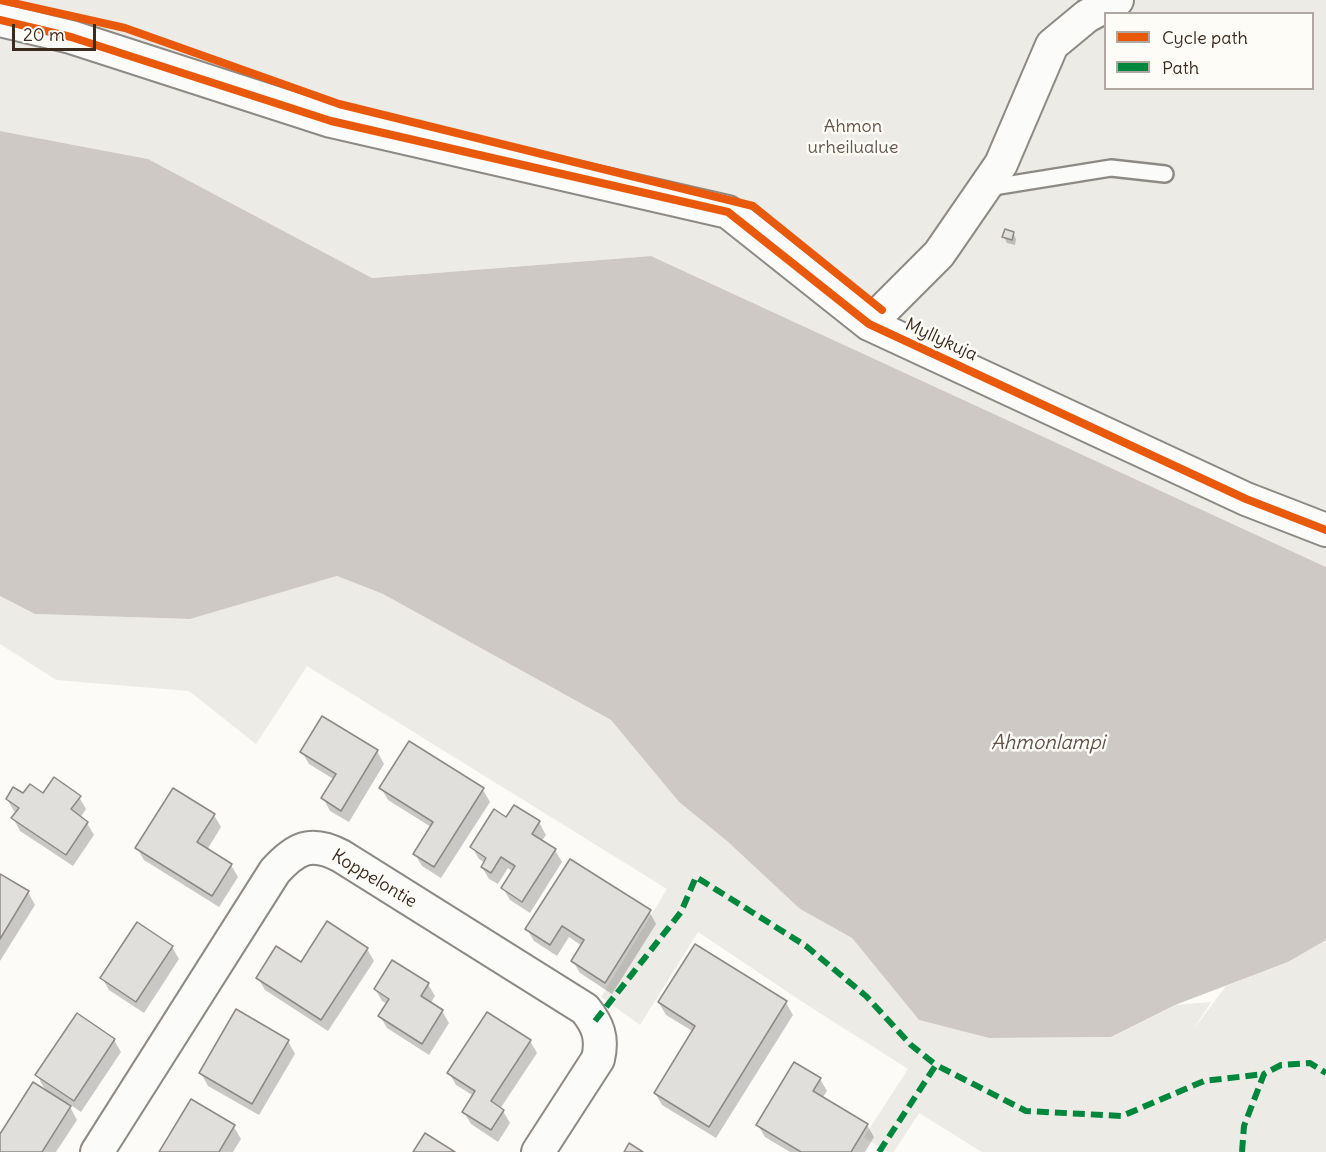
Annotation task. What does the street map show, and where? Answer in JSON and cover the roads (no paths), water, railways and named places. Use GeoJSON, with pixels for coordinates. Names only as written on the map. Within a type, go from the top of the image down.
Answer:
{"type":"FeatureCollection","features":[{"type":"Feature","properties":{"kind":"street"},"geometry":{"type":"LineString","coordinates":[[869,324],[939,255],[1001,164],[1052,45],[1087,16],[1117,0]]}},
{"type":"Feature","properties":{"kind":"street","name":"Myllykuja"},"geometry":{"type":"LineString","coordinates":[[0,20],[71,37],[331,121],[728,212],[869,324],[1246,499],[1326,530]]}},
{"type":"Feature","properties":{"kind":"street","name":"Koppelontie"},"geometry":{"type":"LineString","coordinates":[[97,1152],[275,870],[292,854],[312,847],[329,850],[341,856],[585,1009],[595,1021],[599,1035],[598,1059],[538,1152]]}},
{"type":"Feature","properties":{"kind":"lane"},"geometry":{"type":"LineString","coordinates":[[984,189],[1110,168],[1165,174]]}},
{"type":"Feature","properties":{"kind":"water","name":"Ahmonlampi"},"geometry":{"type":"Polygon","coordinates":[[[0,131],[148,159],[372,278],[651,256],[1326,567],[1326,940],[1288,962],[1175,1005],[1111,1037],[989,1038],[919,1020],[852,938],[800,909],[727,841],[679,802],[611,720],[383,594],[337,576],[190,619],[35,614],[0,596],[0,131]]]}},
{"type":"Feature","properties":{"kind":"park label","name":"Ahmon urheilualue"},"geometry":{"type":"Point","coordinates":[853,137]}}]}
